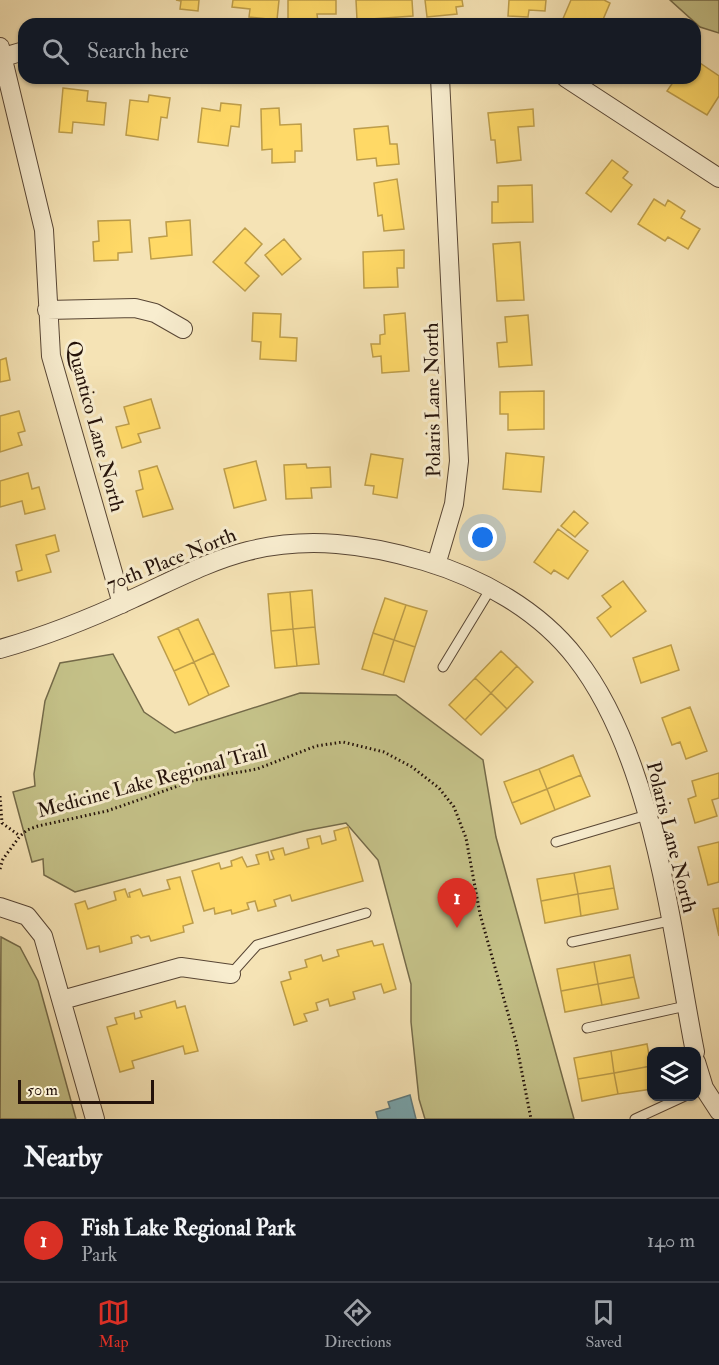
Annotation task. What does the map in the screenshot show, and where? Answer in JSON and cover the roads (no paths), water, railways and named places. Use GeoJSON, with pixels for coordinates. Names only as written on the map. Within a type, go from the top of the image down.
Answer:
{"type":"FeatureCollection","features":[{"type":"Feature","properties":{"kind":"street"},"geometry":{"type":"LineString","coordinates":[[1,54],[18,52]]}},
{"type":"Feature","properties":{"kind":"street","name":"Quantico Lane North"},"geometry":{"type":"LineString","coordinates":[[1,54],[40,205],[46,254],[48,335],[55,372],[122,604]]}},
{"type":"Feature","properties":{"kind":"street","name":"Polaris Lane North"},"geometry":{"type":"LineString","coordinates":[[440,84],[459,461],[454,504],[436,565],[491,588],[551,632],[576,657],[617,728],[636,776],[647,815],[693,1047]]}},
{"type":"Feature","properties":{"kind":"street"},"geometry":{"type":"LineString","coordinates":[[575,84],[719,178]]}},
{"type":"Feature","properties":{"kind":"street"},"geometry":{"type":"LineString","coordinates":[[47,310],[135,308],[155,314],[183,329]]}},
{"type":"Feature","properties":{"kind":"street","name":"70th Place North"},"geometry":{"type":"LineString","coordinates":[[0,649],[57,633],[220,560],[275,546],[336,542],[399,554],[436,565]]}},
{"type":"Feature","properties":{"kind":"street"},"geometry":{"type":"LineString","coordinates":[[0,907],[27,916],[43,936],[95,1119]]}},
{"type":"Feature","properties":{"kind":"street"},"geometry":{"type":"LineString","coordinates":[[62,1000],[181,966],[231,974]]}},
{"type":"Feature","properties":{"kind":"street"},"geometry":{"type":"LineString","coordinates":[[701,1091],[719,1111]]}},
{"type":"Feature","properties":{"kind":"lane"},"geometry":{"type":"LineString","coordinates":[[443,667],[491,588]]}},
{"type":"Feature","properties":{"kind":"lane"},"geometry":{"type":"LineString","coordinates":[[556,843],[647,815]]}},
{"type":"Feature","properties":{"kind":"lane"},"geometry":{"type":"LineString","coordinates":[[231,974],[257,945],[366,913]]}},
{"type":"Feature","properties":{"kind":"lane"},"geometry":{"type":"LineString","coordinates":[[572,942],[669,921]]}},
{"type":"Feature","properties":{"kind":"lane"},"geometry":{"type":"LineString","coordinates":[[587,1028],[686,1006]]}},
{"type":"Feature","properties":{"kind":"lane"},"geometry":{"type":"LineString","coordinates":[[635,1119],[674,1101]]}},
{"type":"Feature","properties":{"kind":"place","name":"Fish Lake Regional Park"},"geometry":{"type":"Point","coordinates":[457,928]}}]}
